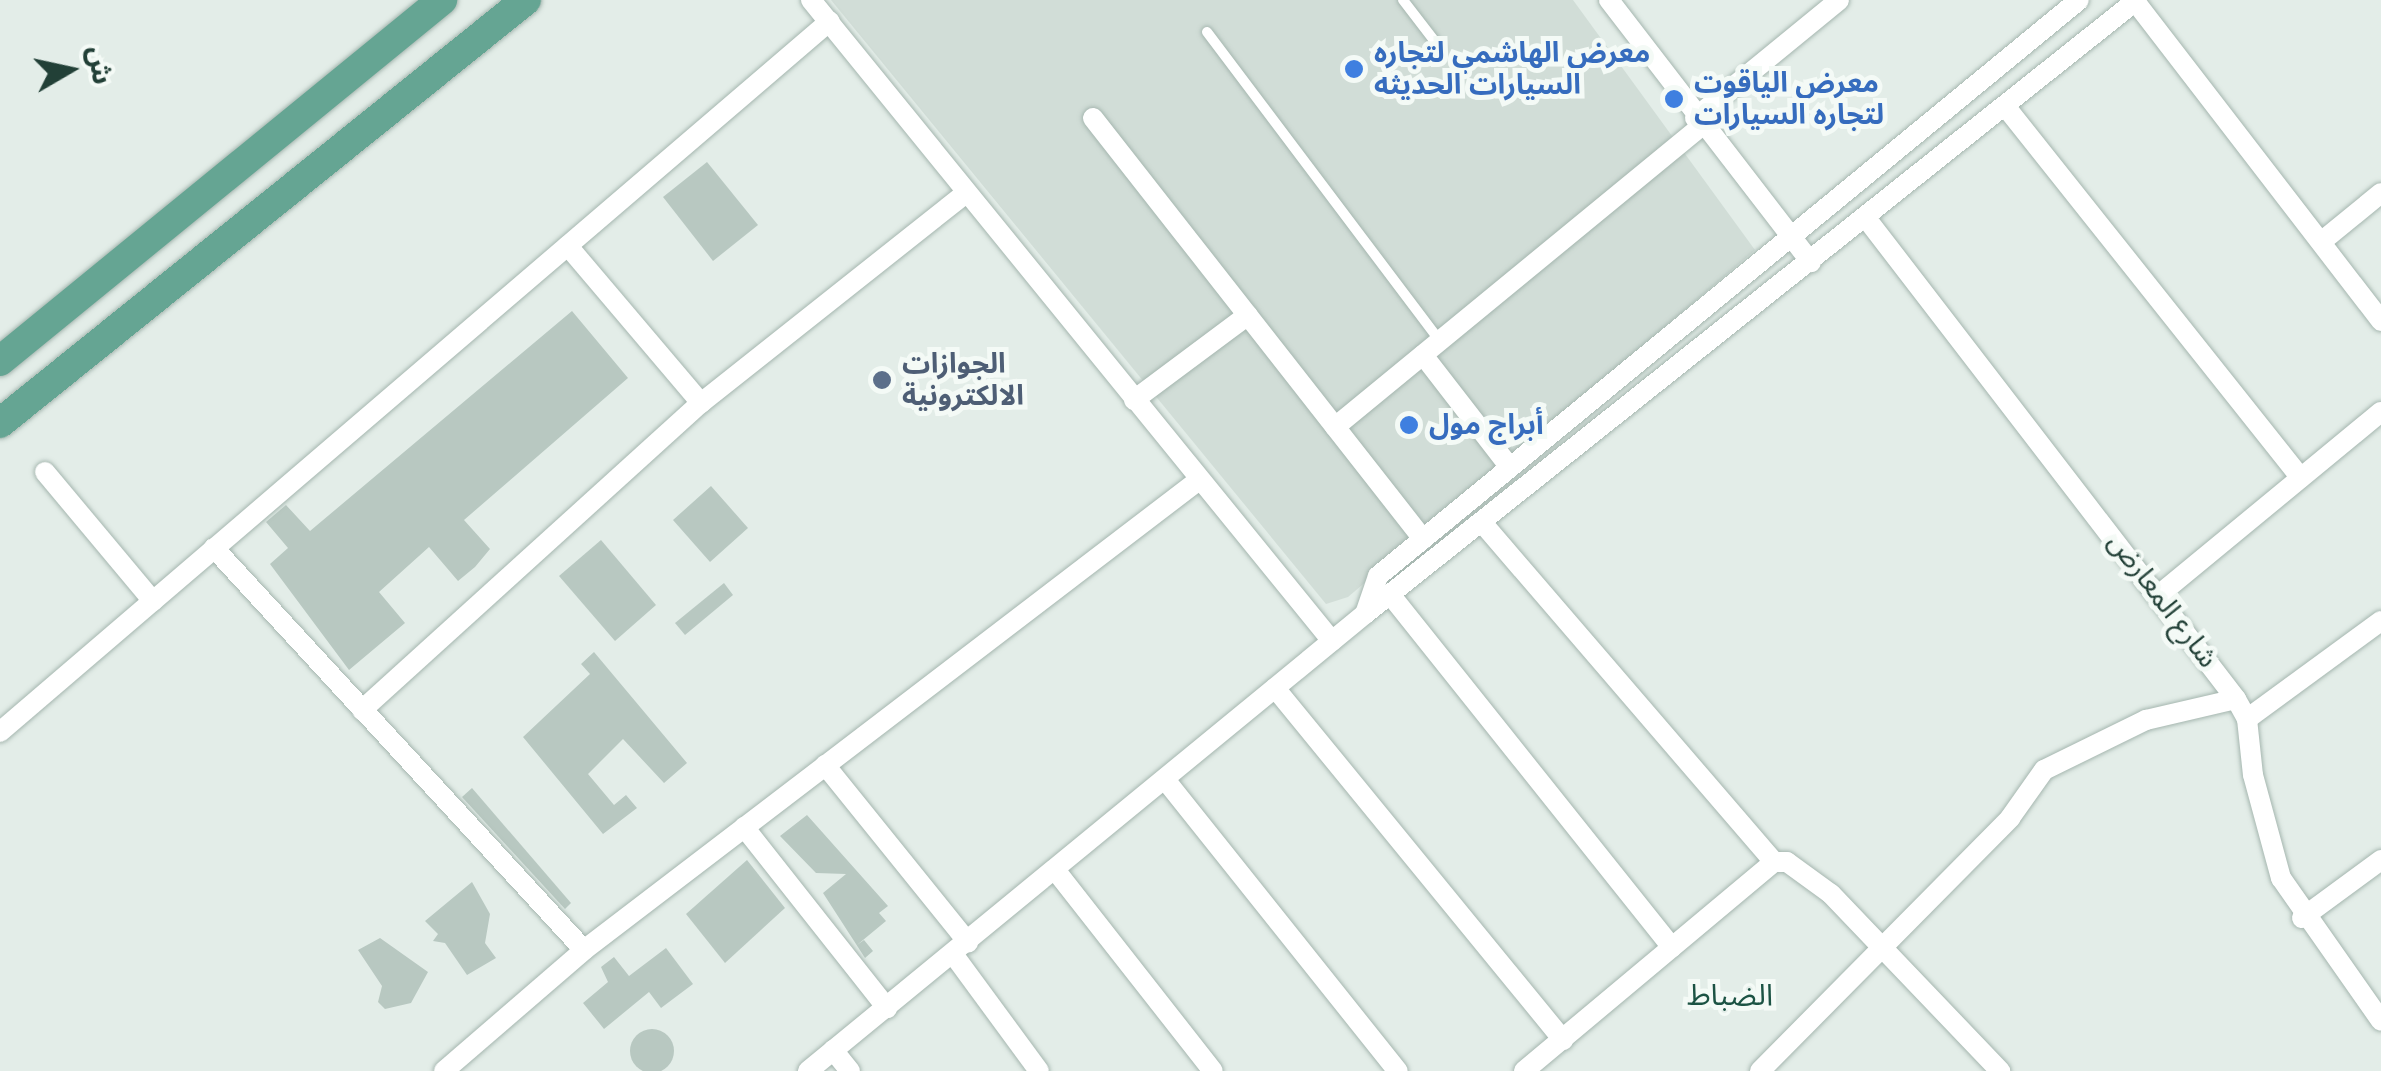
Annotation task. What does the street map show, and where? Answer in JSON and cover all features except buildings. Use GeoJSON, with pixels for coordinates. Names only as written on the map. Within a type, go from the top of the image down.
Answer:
{"type":"FeatureCollection","features":[{"type":"Feature","properties":{"kind":"main road"},"geometry":{"type":"LineString","coordinates":[[0,361],[442,0]]}},
{"type":"Feature","properties":{"kind":"main road"},"geometry":{"type":"LineString","coordinates":[[0,424],[526,0]]}},
{"type":"Feature","properties":{"kind":"street"},"geometry":{"type":"LineString","coordinates":[[1335,427],[1839,0]]}},
{"type":"Feature","properties":{"kind":"street"},"geometry":{"type":"LineString","coordinates":[[808,1071],[1167,782],[1365,614],[1393,598],[1484,526],[2135,0],[2381,320]]}},
{"type":"Feature","properties":{"kind":"street"},"geometry":{"type":"LineString","coordinates":[[1365,614],[1371,584],[1508,465],[2075,1]]}},
{"type":"Feature","properties":{"kind":"street"},"geometry":{"type":"LineString","coordinates":[[816,2],[966,193],[1332,641]]}},
{"type":"Feature","properties":{"kind":"street"},"geometry":{"type":"LineString","coordinates":[[1616,3],[1698,122],[1811,262]]}},
{"type":"Feature","properties":{"kind":"street"},"geometry":{"type":"LineString","coordinates":[[0,732],[830,20]]}},
{"type":"Feature","properties":{"kind":"street"},"geometry":{"type":"LineString","coordinates":[[2005,106],[2301,478]]}},
{"type":"Feature","properties":{"kind":"street"},"geometry":{"type":"LineString","coordinates":[[1094,118],[1423,539]]}},
{"type":"Feature","properties":{"kind":"street"},"geometry":{"type":"LineString","coordinates":[[362,710],[702,403],[966,193]]}},
{"type":"Feature","properties":{"kind":"street"},"geometry":{"type":"LineString","coordinates":[[2321,242],[2381,193]]}},
{"type":"Feature","properties":{"kind":"street","name":"شارع المعارض"},"geometry":{"type":"LineString","coordinates":[[1866,218],[2160,594],[2236,699],[2248,719],[2270,846],[2302,918],[2381,1022]]}},
{"type":"Feature","properties":{"kind":"street"},"geometry":{"type":"LineString","coordinates":[[568,246],[702,403]]}},
{"type":"Feature","properties":{"kind":"street"},"geometry":{"type":"LineString","coordinates":[[1134,400],[1248,315]]}},
{"type":"Feature","properties":{"kind":"street"},"geometry":{"type":"LineString","coordinates":[[1422,354],[1508,465]]}},
{"type":"Feature","properties":{"kind":"street"},"geometry":{"type":"LineString","coordinates":[[2160,594],[2381,412]]}},
{"type":"Feature","properties":{"kind":"street"},"geometry":{"type":"LineString","coordinates":[[45,472],[153,600]]}},
{"type":"Feature","properties":{"kind":"street"},"geometry":{"type":"LineString","coordinates":[[444,1071],[584,950],[1198,480]]}},
{"type":"Feature","properties":{"kind":"street"},"geometry":{"type":"LineString","coordinates":[[1484,526],[1774,862],[1802,871],[1887,948],[2000,1071]]}},
{"type":"Feature","properties":{"kind":"street"},"geometry":{"type":"LineString","coordinates":[[214,548],[584,950]]}},
{"type":"Feature","properties":{"kind":"street"},"geometry":{"type":"LineString","coordinates":[[1393,598],[1672,947]]}},
{"type":"Feature","properties":{"kind":"street"},"geometry":{"type":"LineString","coordinates":[[2248,719],[2381,621]]}},
{"type":"Feature","properties":{"kind":"street"},"geometry":{"type":"LineString","coordinates":[[1275,688],[1563,1040]]}},
{"type":"Feature","properties":{"kind":"street"},"geometry":{"type":"LineString","coordinates":[[1768,1069],[2010,818],[2044,770],[2146,720],[2236,699]]}},
{"type":"Feature","properties":{"kind":"street"},"geometry":{"type":"LineString","coordinates":[[825,766],[960,948],[1039,1071]]}},
{"type":"Feature","properties":{"kind":"street"},"geometry":{"type":"LineString","coordinates":[[1167,782],[1398,1071]]}},
{"type":"Feature","properties":{"kind":"street"},"geometry":{"type":"LineString","coordinates":[[744,827],[887,1008]]}},
{"type":"Feature","properties":{"kind":"street"},"geometry":{"type":"LineString","coordinates":[[2302,918],[2381,860]]}},
{"type":"Feature","properties":{"kind":"street"},"geometry":{"type":"LineString","coordinates":[[1524,1071],[1774,862]]}},
{"type":"Feature","properties":{"kind":"street"},"geometry":{"type":"LineString","coordinates":[[1056,871],[1212,1071]]}},
{"type":"Feature","properties":{"kind":"street"},"geometry":{"type":"LineString","coordinates":[[833,1050],[850,1071]]}},
{"type":"Feature","properties":{"kind":"lane"},"geometry":{"type":"LineString","coordinates":[[1403,0],[1440,48]]}},
{"type":"Feature","properties":{"kind":"lane"},"geometry":{"type":"LineString","coordinates":[[1207,32],[1440,340]]}},
{"type":"Feature","properties":{"kind":"shaded area"},"geometry":{"type":"Polygon","coordinates":[[[831,0],[1573,0],[1755,250],[1348,597],[1326,604],[831,0]]]}},
{"type":"Feature","properties":{"kind":"place","name":"معرض الهاشمي لتجاره السيارات الحديثه"},"geometry":{"type":"Point","coordinates":[1354,69]}},
{"type":"Feature","properties":{"kind":"place","name":"معرض الياقوت لتجاره السيارات"},"geometry":{"type":"Point","coordinates":[1674,99]}},
{"type":"Feature","properties":{"kind":"place","name":"الجوازات الالكترونية"},"geometry":{"type":"Point","coordinates":[882,380]}},
{"type":"Feature","properties":{"kind":"place","name":"أبراج مول"},"geometry":{"type":"Point","coordinates":[1409,425]}},
{"type":"Feature","properties":{"kind":"district","name":"الضباط"},"geometry":{"type":"Point","coordinates":[1730,996]}}]}
